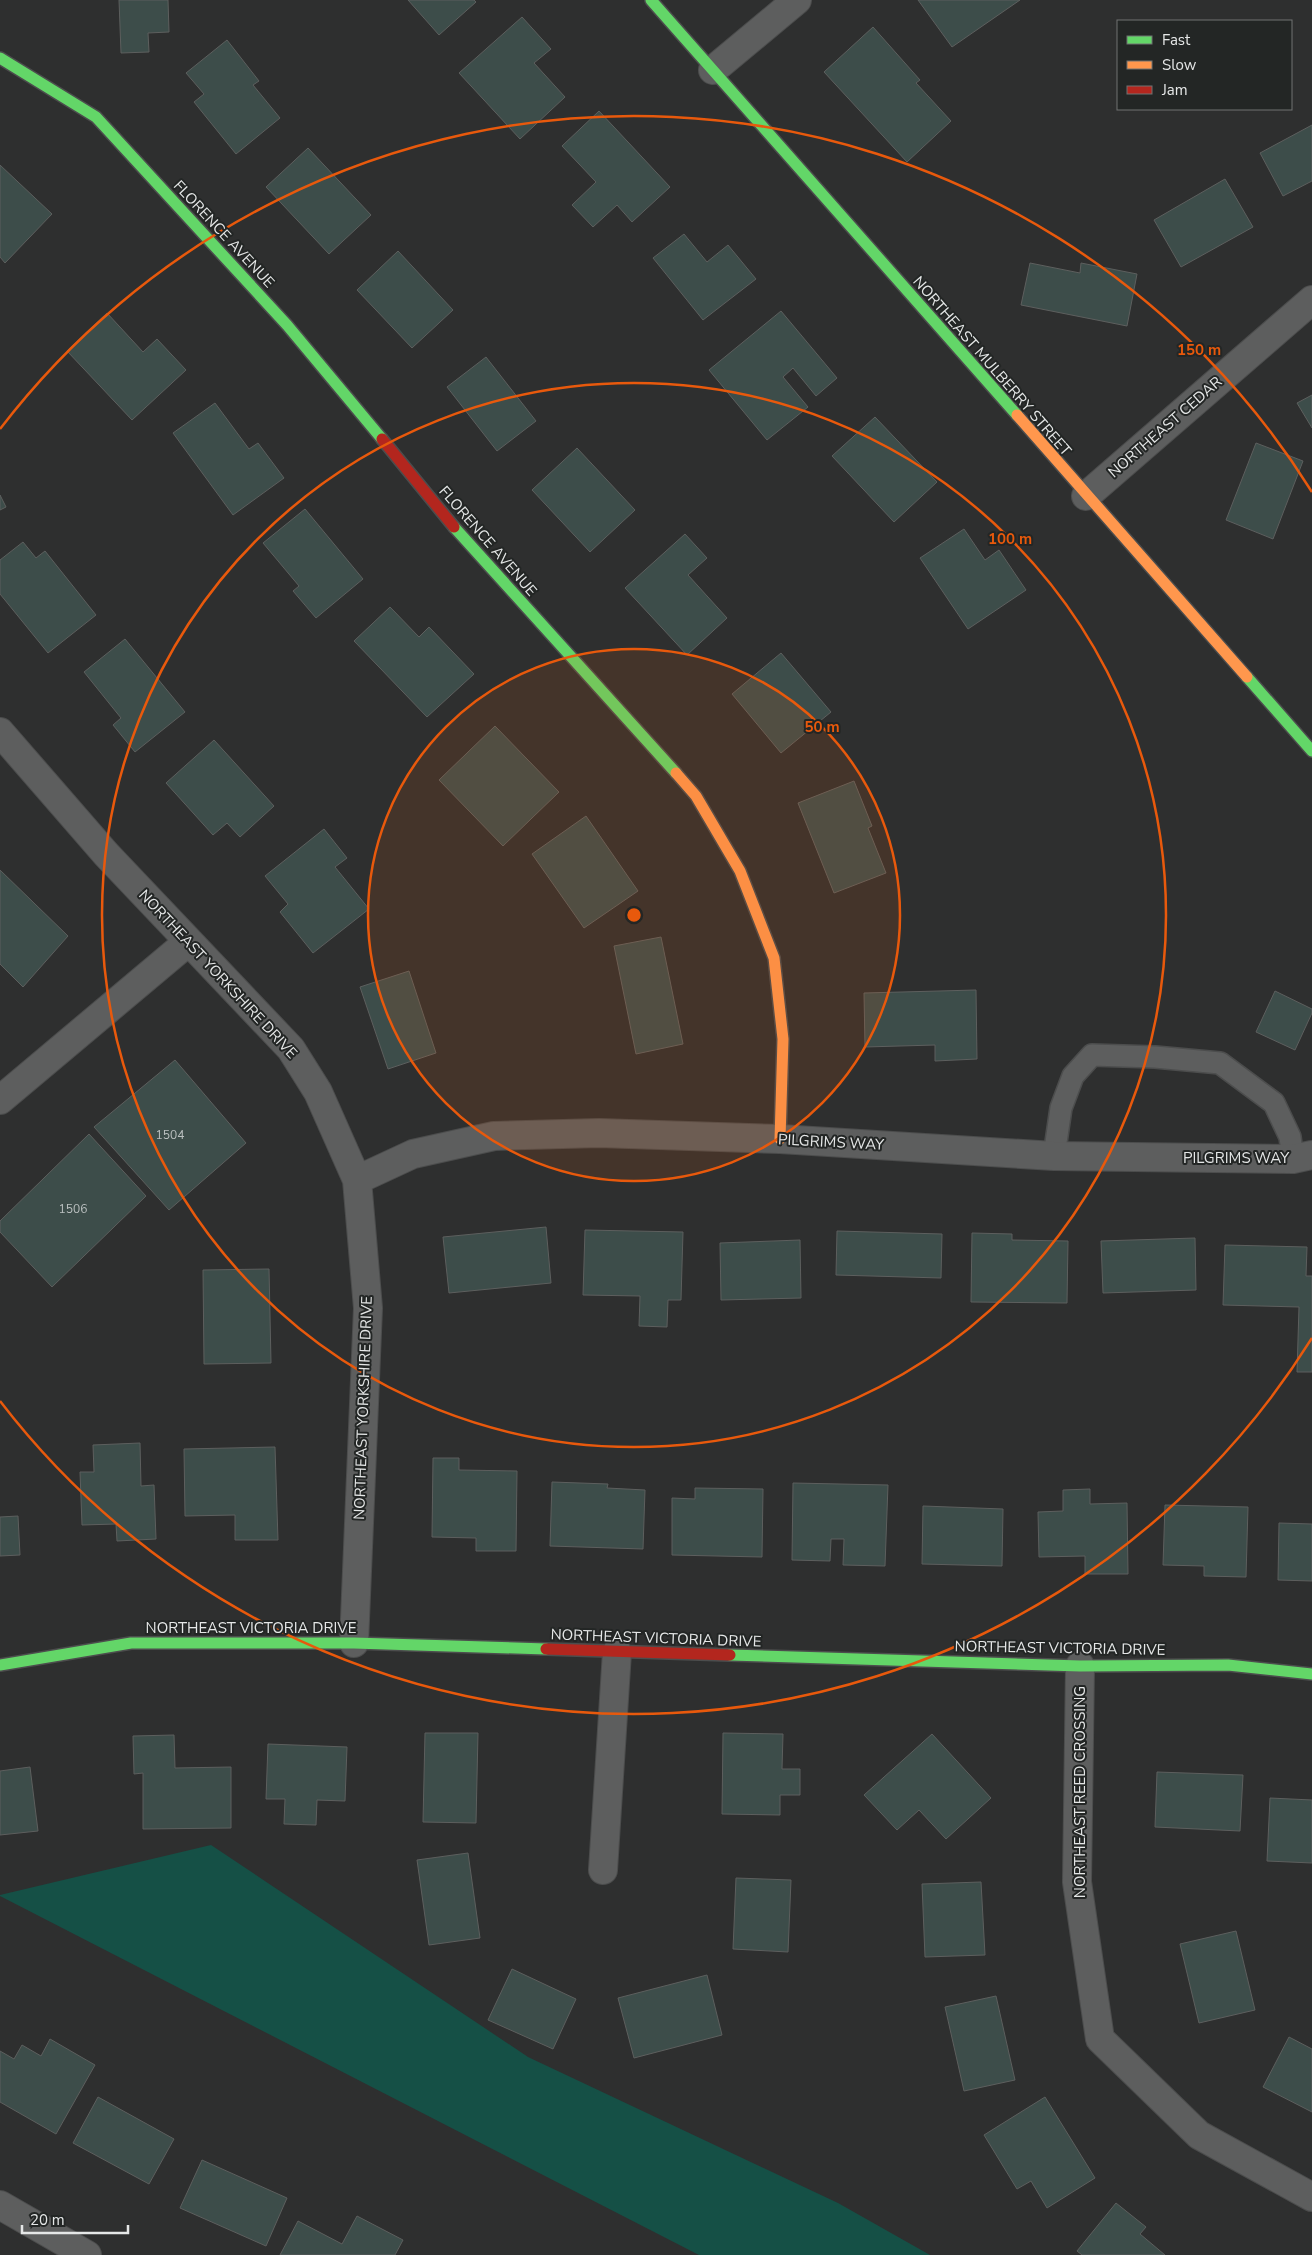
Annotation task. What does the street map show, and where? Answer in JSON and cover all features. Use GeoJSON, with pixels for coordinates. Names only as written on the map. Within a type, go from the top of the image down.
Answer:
{"type":"FeatureCollection","features":[{"type":"Feature","properties":{"kind":"street","name":"NORTHEAST MULBERRY STREET"},"geometry":{"type":"LineString","coordinates":[[651,0],[1312,751]]}},
{"type":"Feature","properties":{"kind":"street"},"geometry":{"type":"LineString","coordinates":[[713,70],[796,0]]}},
{"type":"Feature","properties":{"kind":"street","name":"FLORENCE AVENUE"},"geometry":{"type":"LineString","coordinates":[[0,58],[96,117],[288,325],[460,534],[696,796],[740,871],[774,958],[783,1039],[780,1138]]}},
{"type":"Feature","properties":{"kind":"street","name":"NORTHEAST CEDAR"},"geometry":{"type":"LineString","coordinates":[[1086,496],[1312,300]]}},
{"type":"Feature","properties":{"kind":"street","name":"NORTHEAST YORKSHIRE DRIVE"},"geometry":{"type":"LineString","coordinates":[[0,732],[106,854],[291,1049],[318,1092],[357,1180],[368,1308],[354,1643]]}},
{"type":"Feature","properties":{"kind":"street"},"geometry":{"type":"LineString","coordinates":[[0,1100],[188,942]]}},
{"type":"Feature","properties":{"kind":"street","name":"PILGRIMS WAY"},"geometry":{"type":"LineString","coordinates":[[357,1180],[413,1154],[494,1136],[599,1133],[780,1138],[1054,1156],[1302,1157]]}},
{"type":"Feature","properties":{"kind":"street","name":"NORTHEAST VICTORIA DRIVE"},"geometry":{"type":"LineString","coordinates":[[0,1665],[132,1643],[354,1643],[1080,1666],[1228,1665],[1312,1674]]}},
{"type":"Feature","properties":{"kind":"street"},"geometry":{"type":"LineString","coordinates":[[603,1870],[617,1652]]}},
{"type":"Feature","properties":{"kind":"street","name":"NORTHEAST REED CROSSING"},"geometry":{"type":"LineString","coordinates":[[1080,1666],[1077,1882],[1100,2039],[1199,2135],[1312,2197]]}},
{"type":"Feature","properties":{"kind":"street"},"geometry":{"type":"LineString","coordinates":[[0,2205],[80,2253]]}},
{"type":"Feature","properties":{"kind":"lane"},"geometry":{"type":"LineString","coordinates":[[1054,1156],[1061,1108],[1073,1076],[1092,1055],[1155,1057],[1220,1063],[1274,1103],[1302,1157]]}},
{"type":"Feature","properties":{"kind":"green space"},"geometry":{"type":"Polygon","coordinates":[[[211,1845],[528,2057],[838,2203],[930,2255],[699,2255],[0,1896],[211,1845]]]}},
{"type":"Feature","properties":{"kind":"building"},"geometry":{"type":"Polygon","coordinates":[[[119,0],[168,0],[169,32],[148,33],[149,52],[121,53],[119,0]]]}},
{"type":"Feature","properties":{"kind":"building"},"geometry":{"type":"Polygon","coordinates":[[[408,0],[474,0],[476,2],[439,35],[408,0]]]}},
{"type":"Feature","properties":{"kind":"building"},"geometry":{"type":"Polygon","coordinates":[[[918,0],[1020,0],[952,47],[918,0]]]}},
{"type":"Feature","properties":{"kind":"building"},"geometry":{"type":"Polygon","coordinates":[[[522,17],[551,49],[534,63],[565,97],[520,139],[459,73],[522,17]]]}},
{"type":"Feature","properties":{"kind":"building"},"geometry":{"type":"Polygon","coordinates":[[[873,27],[920,80],[916,83],[951,121],[907,162],[824,72],[873,27]]]}},
{"type":"Feature","properties":{"kind":"building"},"geometry":{"type":"Polygon","coordinates":[[[227,40],[259,81],[253,85],[280,118],[236,154],[194,102],[204,94],[186,73],[227,40]]]}},
{"type":"Feature","properties":{"kind":"building"},"geometry":{"type":"Polygon","coordinates":[[[599,111],[670,187],[632,222],[617,205],[593,227],[572,205],[596,182],[562,146],[599,111]]]}},
{"type":"Feature","properties":{"kind":"building"},"geometry":{"type":"Polygon","coordinates":[[[1312,125],[1312,181],[1283,196],[1260,153],[1312,125]]]}},
{"type":"Feature","properties":{"kind":"building"},"geometry":{"type":"Polygon","coordinates":[[[308,148],[371,215],[329,254],[266,187],[308,148]]]}},
{"type":"Feature","properties":{"kind":"building"},"geometry":{"type":"Polygon","coordinates":[[[0,165],[52,214],[5,263],[0,257],[0,165]]]}},
{"type":"Feature","properties":{"kind":"building"},"geometry":{"type":"Polygon","coordinates":[[[1225,179],[1253,227],[1181,267],[1154,220],[1225,179]]]}},
{"type":"Feature","properties":{"kind":"building"},"geometry":{"type":"Polygon","coordinates":[[[684,234],[707,262],[728,245],[756,279],[703,320],[653,258],[684,234]]]}},
{"type":"Feature","properties":{"kind":"building"},"geometry":{"type":"Polygon","coordinates":[[[398,251],[453,310],[412,348],[357,290],[398,251]]]}},
{"type":"Feature","properties":{"kind":"building"},"geometry":{"type":"Polygon","coordinates":[[[1030,263],[1080,273],[1081,263],[1137,274],[1127,326],[1021,305],[1030,263]]]}},
{"type":"Feature","properties":{"kind":"building"},"geometry":{"type":"Polygon","coordinates":[[[781,311],[837,378],[816,396],[793,368],[783,377],[808,407],[767,440],[709,370],[781,311]]]}},
{"type":"Feature","properties":{"kind":"building"},"geometry":{"type":"Polygon","coordinates":[[[107,313],[143,352],[157,339],[186,370],[132,420],[67,351],[107,313]]]}},
{"type":"Feature","properties":{"kind":"building"},"geometry":{"type":"Polygon","coordinates":[[[486,357],[536,421],[497,451],[447,387],[486,357]]]}},
{"type":"Feature","properties":{"kind":"building"},"geometry":{"type":"Polygon","coordinates":[[[1312,395],[1312,428],[1297,403],[1312,395]]]}},
{"type":"Feature","properties":{"kind":"building"},"geometry":{"type":"Polygon","coordinates":[[[215,403],[249,449],[258,443],[284,478],[233,515],[173,433],[215,403]]]}},
{"type":"Feature","properties":{"kind":"building"},"geometry":{"type":"Polygon","coordinates":[[[875,417],[937,482],[894,522],[832,456],[875,417]]]}},
{"type":"Feature","properties":{"kind":"building"},"geometry":{"type":"Polygon","coordinates":[[[1256,443],[1303,461],[1273,539],[1226,520],[1256,443]]]}},
{"type":"Feature","properties":{"kind":"building"},"geometry":{"type":"Polygon","coordinates":[[[577,448],[635,510],[590,552],[532,490],[577,448]]]}},
{"type":"Feature","properties":{"kind":"building"},"geometry":{"type":"Polygon","coordinates":[[[0,495],[6,507],[0,510],[0,495]]]}},
{"type":"Feature","properties":{"kind":"building"},"geometry":{"type":"Polygon","coordinates":[[[305,509],[363,579],[316,618],[293,591],[299,586],[263,543],[305,509]]]}},
{"type":"Feature","properties":{"kind":"building"},"geometry":{"type":"Polygon","coordinates":[[[964,529],[985,560],[999,550],[1026,590],[968,629],[920,558],[964,529]]]}},
{"type":"Feature","properties":{"kind":"building"},"geometry":{"type":"Polygon","coordinates":[[[685,534],[707,558],[688,575],[727,618],[687,655],[625,588],[685,534]]]}},
{"type":"Feature","properties":{"kind":"building"},"geometry":{"type":"Polygon","coordinates":[[[23,542],[36,558],[45,551],[96,615],[48,653],[0,594],[0,560],[23,542]]]}},
{"type":"Feature","properties":{"kind":"building"},"geometry":{"type":"Polygon","coordinates":[[[390,607],[419,637],[429,627],[474,674],[427,717],[354,641],[390,607]]]}},
{"type":"Feature","properties":{"kind":"building"},"geometry":{"type":"Polygon","coordinates":[[[125,639],[185,712],[135,752],[113,725],[121,718],[84,672],[125,639]]]}},
{"type":"Feature","properties":{"kind":"building"},"geometry":{"type":"Polygon","coordinates":[[[781,653],[831,712],[781,753],[732,694],[781,653]]]}},
{"type":"Feature","properties":{"kind":"building"},"geometry":{"type":"Polygon","coordinates":[[[495,726],[559,792],[503,846],[439,780],[495,726]]]}},
{"type":"Feature","properties":{"kind":"building"},"geometry":{"type":"Polygon","coordinates":[[[214,740],[274,806],[240,837],[227,823],[213,835],[166,783],[214,740]]]}},
{"type":"Feature","properties":{"kind":"building"},"geometry":{"type":"Polygon","coordinates":[[[854,781],[872,826],[868,828],[886,873],[834,893],[798,803],[854,781]]]}},
{"type":"Feature","properties":{"kind":"building"},"geometry":{"type":"Polygon","coordinates":[[[586,816],[638,891],[584,928],[532,854],[586,816]]]}},
{"type":"Feature","properties":{"kind":"building"},"geometry":{"type":"Polygon","coordinates":[[[324,829],[347,858],[335,867],[369,909],[313,953],[280,912],[288,904],[265,876],[324,829]]]}},
{"type":"Feature","properties":{"kind":"building"},"geometry":{"type":"Polygon","coordinates":[[[0,870],[68,936],[23,987],[0,964],[0,870]]]}},
{"type":"Feature","properties":{"kind":"building"},"geometry":{"type":"Polygon","coordinates":[[[661,937],[683,1044],[636,1054],[614,946],[661,937]]]}},
{"type":"Feature","properties":{"kind":"building"},"geometry":{"type":"Polygon","coordinates":[[[409,971],[436,1053],[388,1069],[360,987],[409,971]]]}},
{"type":"Feature","properties":{"kind":"building"},"geometry":{"type":"Polygon","coordinates":[[[976,990],[977,1059],[935,1061],[935,1045],[865,1047],[864,993],[976,990]]]}},
{"type":"Feature","properties":{"kind":"building"},"geometry":{"type":"Polygon","coordinates":[[[1275,991],[1312,1009],[1312,1013],[1295,1050],[1256,1032],[1275,991]]]}},
{"type":"Feature","properties":{"kind":"building"},"geometry":{"type":"Polygon","coordinates":[[[175,1060],[246,1143],[169,1210],[94,1127],[175,1060]]]}},
{"type":"Feature","properties":{"kind":"building"},"geometry":{"type":"Polygon","coordinates":[[[89,1134],[146,1196],[52,1287],[0,1232],[0,1221],[89,1134]]]}},
{"type":"Feature","properties":{"kind":"building"},"geometry":{"type":"Polygon","coordinates":[[[546,1227],[551,1283],[449,1293],[443,1237],[546,1227]]]}},
{"type":"Feature","properties":{"kind":"building"},"geometry":{"type":"Polygon","coordinates":[[[585,1230],[683,1232],[681,1300],[668,1300],[667,1327],[639,1326],[640,1296],[583,1295],[585,1230]]]}},
{"type":"Feature","properties":{"kind":"building"},"geometry":{"type":"Polygon","coordinates":[[[837,1231],[942,1234],[941,1278],[836,1275],[837,1231]]]}},
{"type":"Feature","properties":{"kind":"building"},"geometry":{"type":"Polygon","coordinates":[[[972,1233],[1012,1234],[1012,1240],[1068,1241],[1067,1303],[971,1302],[972,1233]]]}},
{"type":"Feature","properties":{"kind":"building"},"geometry":{"type":"Polygon","coordinates":[[[1195,1238],[1196,1290],[1103,1293],[1101,1241],[1195,1238]]]}},
{"type":"Feature","properties":{"kind":"building"},"geometry":{"type":"Polygon","coordinates":[[[800,1240],[801,1298],[721,1300],[720,1243],[800,1240]]]}},
{"type":"Feature","properties":{"kind":"building"},"geometry":{"type":"Polygon","coordinates":[[[1225,1245],[1307,1247],[1306,1276],[1312,1276],[1312,1372],[1297,1372],[1299,1307],[1223,1305],[1225,1245]]]}},
{"type":"Feature","properties":{"kind":"building"},"geometry":{"type":"Polygon","coordinates":[[[269,1269],[271,1363],[204,1364],[203,1270],[269,1269]]]}},
{"type":"Feature","properties":{"kind":"building"},"geometry":{"type":"Polygon","coordinates":[[[140,1443],[141,1486],[154,1485],[156,1539],[117,1541],[116,1524],[82,1525],[80,1472],[94,1472],[93,1445],[140,1443]]]}},
{"type":"Feature","properties":{"kind":"building"},"geometry":{"type":"Polygon","coordinates":[[[275,1447],[278,1540],[235,1540],[235,1515],[185,1516],[184,1449],[275,1447]]]}},
{"type":"Feature","properties":{"kind":"building"},"geometry":{"type":"Polygon","coordinates":[[[433,1458],[459,1458],[459,1470],[517,1471],[516,1551],[476,1551],[476,1538],[432,1537],[433,1458]]]}},
{"type":"Feature","properties":{"kind":"building"},"geometry":{"type":"Polygon","coordinates":[[[552,1482],[608,1484],[607,1488],[645,1490],[643,1549],[550,1546],[552,1482]]]}},
{"type":"Feature","properties":{"kind":"building"},"geometry":{"type":"Polygon","coordinates":[[[793,1483],[888,1485],[885,1566],[843,1565],[844,1539],[831,1539],[830,1561],[792,1560],[793,1483]]]}},
{"type":"Feature","properties":{"kind":"building"},"geometry":{"type":"Polygon","coordinates":[[[695,1488],[763,1489],[762,1557],[672,1555],[672,1498],[695,1499],[695,1488]]]}},
{"type":"Feature","properties":{"kind":"building"},"geometry":{"type":"Polygon","coordinates":[[[1090,1489],[1090,1504],[1127,1503],[1128,1574],[1085,1574],[1085,1556],[1039,1557],[1038,1512],[1063,1511],[1063,1490],[1090,1489]]]}},
{"type":"Feature","properties":{"kind":"building"},"geometry":{"type":"Polygon","coordinates":[[[1165,1505],[1248,1507],[1246,1577],[1204,1576],[1204,1566],[1163,1565],[1165,1505]]]}},
{"type":"Feature","properties":{"kind":"building"},"geometry":{"type":"Polygon","coordinates":[[[923,1506],[1003,1509],[1002,1566],[922,1564],[923,1506]]]}},
{"type":"Feature","properties":{"kind":"building"},"geometry":{"type":"Polygon","coordinates":[[[18,1516],[20,1555],[0,1556],[0,1517],[18,1516]]]}},
{"type":"Feature","properties":{"kind":"building"},"geometry":{"type":"Polygon","coordinates":[[[1279,1523],[1312,1524],[1312,1581],[1278,1580],[1279,1523]]]}},
{"type":"Feature","properties":{"kind":"building"},"geometry":{"type":"Polygon","coordinates":[[[425,1733],[478,1733],[476,1823],[423,1822],[425,1733]]]}},
{"type":"Feature","properties":{"kind":"building"},"geometry":{"type":"Polygon","coordinates":[[[723,1733],[783,1734],[782,1769],[800,1769],[800,1795],[780,1795],[780,1815],[722,1814],[723,1733]]]}},
{"type":"Feature","properties":{"kind":"building"},"geometry":{"type":"Polygon","coordinates":[[[932,1734],[991,1798],[946,1839],[919,1810],[897,1830],[864,1795],[932,1734]]]}},
{"type":"Feature","properties":{"kind":"building"},"geometry":{"type":"Polygon","coordinates":[[[174,1735],[175,1768],[231,1767],[231,1828],[143,1829],[143,1773],[134,1774],[133,1736],[174,1735]]]}},
{"type":"Feature","properties":{"kind":"building"},"geometry":{"type":"Polygon","coordinates":[[[268,1744],[347,1747],[345,1801],[317,1800],[316,1825],[284,1824],[285,1799],[266,1799],[268,1744]]]}},
{"type":"Feature","properties":{"kind":"building"},"geometry":{"type":"Polygon","coordinates":[[[30,1767],[38,1831],[0,1835],[0,1771],[30,1767]]]}},
{"type":"Feature","properties":{"kind":"building"},"geometry":{"type":"Polygon","coordinates":[[[1157,1772],[1243,1775],[1240,1831],[1155,1827],[1157,1772]]]}},
{"type":"Feature","properties":{"kind":"building"},"geometry":{"type":"Polygon","coordinates":[[[1270,1798],[1312,1800],[1312,1863],[1267,1861],[1270,1798]]]}},
{"type":"Feature","properties":{"kind":"building"},"geometry":{"type":"Polygon","coordinates":[[[468,1853],[480,1938],[429,1945],[417,1860],[468,1853]]]}},
{"type":"Feature","properties":{"kind":"building"},"geometry":{"type":"Polygon","coordinates":[[[736,1878],[791,1880],[788,1952],[733,1949],[736,1878]]]}},
{"type":"Feature","properties":{"kind":"building"},"geometry":{"type":"Polygon","coordinates":[[[981,1882],[985,1955],[925,1957],[922,1884],[981,1882]]]}},
{"type":"Feature","properties":{"kind":"building"},"geometry":{"type":"Polygon","coordinates":[[[1236,1931],[1255,2010],[1199,2023],[1180,1944],[1236,1931]]]}},
{"type":"Feature","properties":{"kind":"building"},"geometry":{"type":"Polygon","coordinates":[[[512,1969],[576,1999],[553,2049],[488,2020],[512,1969]]]}},
{"type":"Feature","properties":{"kind":"building"},"geometry":{"type":"Polygon","coordinates":[[[707,1975],[722,2035],[634,2058],[618,1998],[707,1975]]]}},
{"type":"Feature","properties":{"kind":"building"},"geometry":{"type":"Polygon","coordinates":[[[996,1996],[1015,2080],[964,2091],[945,2007],[996,1996]]]}},
{"type":"Feature","properties":{"kind":"building"},"geometry":{"type":"Polygon","coordinates":[[[1289,2037],[1312,2049],[1312,2112],[1263,2087],[1289,2037]]]}},
{"type":"Feature","properties":{"kind":"building"},"geometry":{"type":"Polygon","coordinates":[[[50,2039],[95,2065],[56,2134],[0,2102],[0,2051],[14,2059],[22,2045],[41,2056],[50,2039]]]}},
{"type":"Feature","properties":{"kind":"building"},"geometry":{"type":"Polygon","coordinates":[[[98,2097],[174,2139],[149,2184],[73,2143],[98,2097]]]}},
{"type":"Feature","properties":{"kind":"building"},"geometry":{"type":"Polygon","coordinates":[[[1045,2097],[1095,2178],[1047,2208],[1031,2181],[1017,2189],[984,2135],[1045,2097]]]}},
{"type":"Feature","properties":{"kind":"building"},"geometry":{"type":"Polygon","coordinates":[[[202,2160],[287,2198],[266,2246],[180,2208],[202,2160]]]}},
{"type":"Feature","properties":{"kind":"building"},"geometry":{"type":"Polygon","coordinates":[[[1116,2203],[1146,2227],[1140,2234],[1165,2255],[1082,2255],[1077,2251],[1116,2203]]]}},
{"type":"Feature","properties":{"kind":"building"},"geometry":{"type":"Polygon","coordinates":[[[357,2216],[403,2240],[395,2255],[280,2255],[298,2221],[342,2244],[357,2216]]]}},
{"type":"Feature","properties":{"kind":"traffic: fast"},"geometry":{"type":"LineString","coordinates":[[651,0],[1017,415]]}},
{"type":"Feature","properties":{"kind":"traffic: fast"},"geometry":{"type":"LineString","coordinates":[[0,58],[96,117],[287,325],[382,439]]}},
{"type":"Feature","properties":{"kind":"traffic: fast"},"geometry":{"type":"LineString","coordinates":[[454,527],[676,773]]}},
{"type":"Feature","properties":{"kind":"traffic: fast"},"geometry":{"type":"LineString","coordinates":[[1247,677],[1312,751]]}},
{"type":"Feature","properties":{"kind":"traffic: fast"},"geometry":{"type":"LineString","coordinates":[[0,1665],[131,1643],[354,1643],[546,1649]]}},
{"type":"Feature","properties":{"kind":"traffic: fast"},"geometry":{"type":"LineString","coordinates":[[730,1655],[1080,1666],[1228,1665],[1312,1674]]}},
{"type":"Feature","properties":{"kind":"traffic: slow"},"geometry":{"type":"LineString","coordinates":[[1017,415],[1247,677]]}},
{"type":"Feature","properties":{"kind":"traffic: slow"},"geometry":{"type":"LineString","coordinates":[[676,773],[696,796],[740,871],[774,958],[783,1039],[780,1139]]}},
{"type":"Feature","properties":{"kind":"traffic: jam"},"geometry":{"type":"LineString","coordinates":[[382,439],[454,527]]}},
{"type":"Feature","properties":{"kind":"traffic: jam"},"geometry":{"type":"LineString","coordinates":[[546,1649],[730,1655]]}}]}
